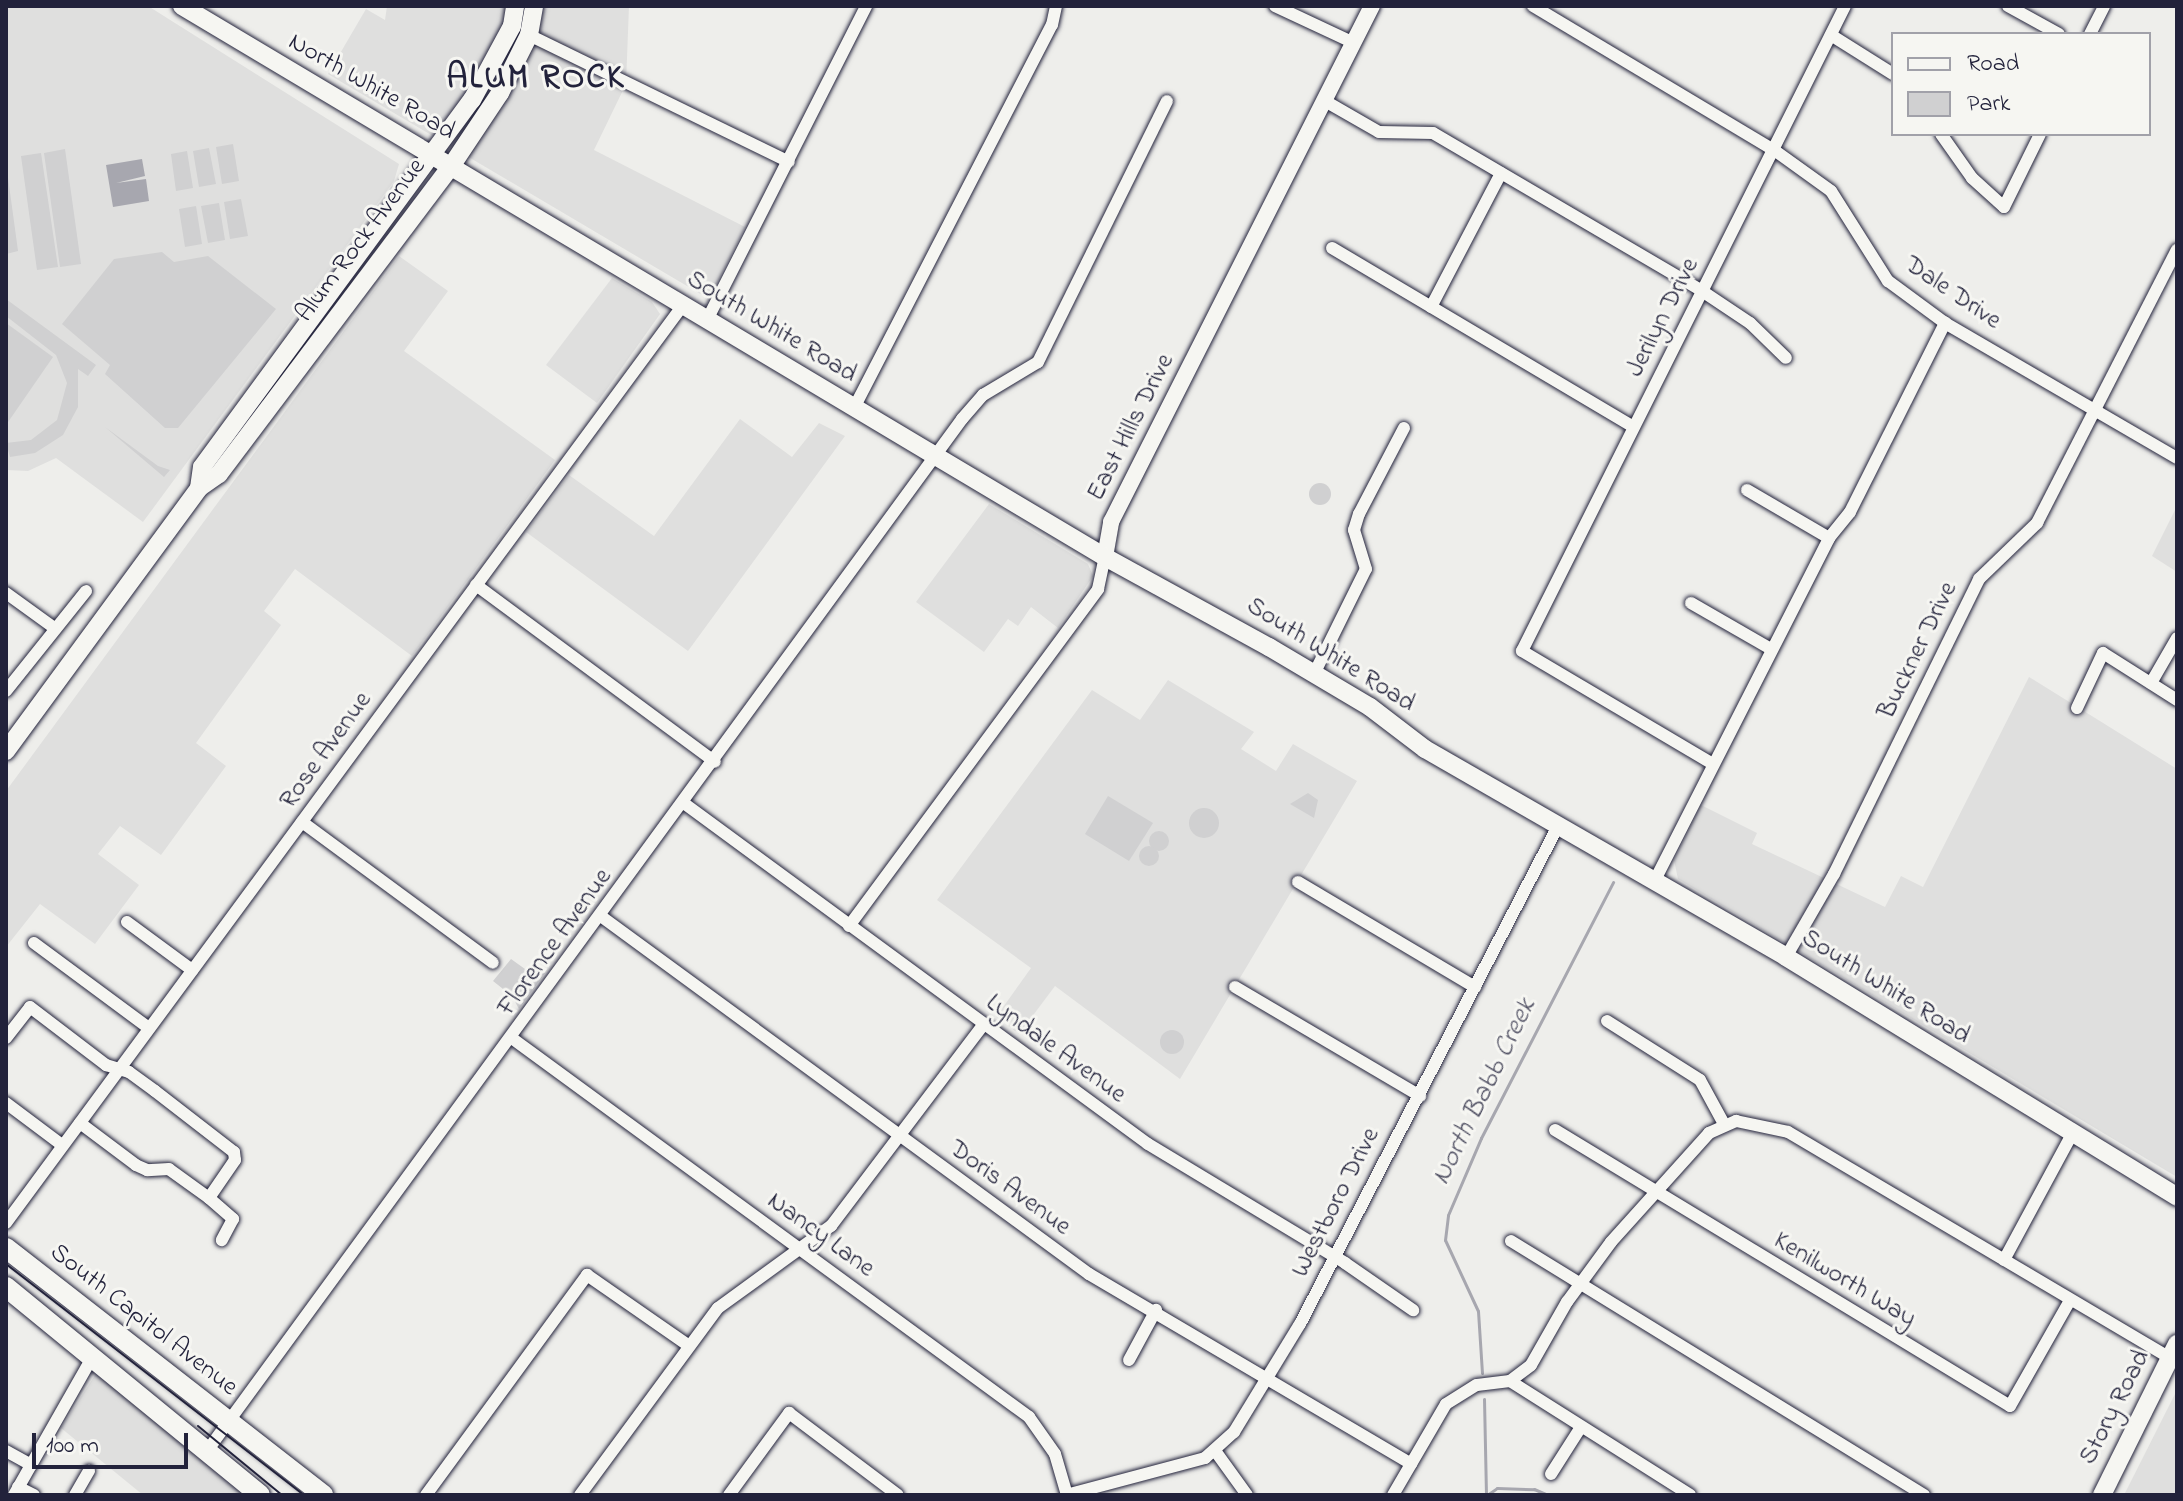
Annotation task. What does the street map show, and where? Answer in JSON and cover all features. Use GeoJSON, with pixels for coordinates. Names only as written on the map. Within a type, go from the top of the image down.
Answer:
{"type":"FeatureCollection","features":[{"type":"Feature","properties":{"kind":"main road","name":"North White Road"},"geometry":{"type":"LineString","coordinates":[[182,6],[452,165]]}},
{"type":"Feature","properties":{"kind":"main road","name":"Alum Rock Avenue"},"geometry":{"type":"LineString","coordinates":[[199,488],[202,467],[434,154],[492,67],[512,26],[515,6]]}},
{"type":"Feature","properties":{"kind":"main road","name":"Alum Rock Avenue"},"geometry":{"type":"LineString","coordinates":[[6,751],[199,488],[219,474],[452,165],[500,93],[529,35],[534,6]]}},
{"type":"Feature","properties":{"kind":"main road"},"geometry":{"type":"LineString","coordinates":[[512,26],[529,35]]}},
{"type":"Feature","properties":{"kind":"main road","name":"South White Road"},"geometry":{"type":"LineString","coordinates":[[452,165],[1105,557],[1314,674],[1557,828],[1786,957],[2071,1136],[2177,1197]]}},
{"type":"Feature","properties":{"kind":"main road"},"geometry":{"type":"LineString","coordinates":[[248,405],[250,433]]}},
{"type":"Feature","properties":{"kind":"main road","name":"South Capitol Avenue"},"geometry":{"type":"LineString","coordinates":[[6,1248],[323,1495]]}},
{"type":"Feature","properties":{"kind":"main road"},"geometry":{"type":"LineString","coordinates":[[6,1287],[260,1495]]}},
{"type":"Feature","properties":{"kind":"main road","name":"Story Road"},"geometry":{"type":"LineString","coordinates":[[2102,1495],[2174,1351]]}},
{"type":"Feature","properties":{"kind":"street"},"geometry":{"type":"LineString","coordinates":[[707,320],[866,6]]}},
{"type":"Feature","properties":{"kind":"street"},"geometry":{"type":"LineString","coordinates":[[854,408],[1045,39],[1056,6]]}},
{"type":"Feature","properties":{"kind":"street"},"geometry":{"type":"LineString","coordinates":[[1275,6],[1354,43]]}},
{"type":"Feature","properties":{"kind":"street","name":"East Hills Drive"},"geometry":{"type":"LineString","coordinates":[[849,926],[1098,589],[1111,522],[1372,6]]}},
{"type":"Feature","properties":{"kind":"street","name":"Dale Drive"},"geometry":{"type":"LineString","coordinates":[[1533,6],[1774,150],[1831,191],[1888,281],[1945,323],[2177,458]]}},
{"type":"Feature","properties":{"kind":"street","name":"Jerilyn Drive"},"geometry":{"type":"LineString","coordinates":[[1713,764],[1522,651],[1845,6]]}},
{"type":"Feature","properties":{"kind":"street"},"geometry":{"type":"LineString","coordinates":[[2008,6],[2055,32]]}},
{"type":"Feature","properties":{"kind":"street"},"geometry":{"type":"LineString","coordinates":[[2091,32],[2104,6]]}},
{"type":"Feature","properties":{"kind":"street"},"geometry":{"type":"LineString","coordinates":[[529,35],[789,162]]}},
{"type":"Feature","properties":{"kind":"street"},"geometry":{"type":"LineString","coordinates":[[1831,35],[1891,73]]}},
{"type":"Feature","properties":{"kind":"street","name":"Florence Avenue"},"geometry":{"type":"LineString","coordinates":[[207,1451],[513,1039],[983,395],[1038,362],[1167,101]]}},
{"type":"Feature","properties":{"kind":"street"},"geometry":{"type":"LineString","coordinates":[[1325,101],[1379,132],[1433,133],[1702,291],[1750,323],[1786,358]]}},
{"type":"Feature","properties":{"kind":"street"},"geometry":{"type":"LineString","coordinates":[[1942,136],[1972,178],[2004,207],[2039,136]]}},
{"type":"Feature","properties":{"kind":"street"},"geometry":{"type":"LineString","coordinates":[[1431,307],[1501,173]]}},
{"type":"Feature","properties":{"kind":"street"},"geometry":{"type":"LineString","coordinates":[[1332,248],[1633,427]]}},
{"type":"Feature","properties":{"kind":"street","name":"Buckner Drive"},"geometry":{"type":"LineString","coordinates":[[1786,957],[1834,874],[1979,579],[2037,523],[2097,413],[2177,250]]}},
{"type":"Feature","properties":{"kind":"street","name":"Rose Avenue"},"geometry":{"type":"LineString","coordinates":[[6,1223],[683,305]]}},
{"type":"Feature","properties":{"kind":"street"},"geometry":{"type":"LineString","coordinates":[[1654,882],[1771,649],[1829,538],[1850,512],[1945,323]]}},
{"type":"Feature","properties":{"kind":"street"},"geometry":{"type":"LineString","coordinates":[[1314,674],[1366,569],[1354,530],[1359,514],[1404,428]]}},
{"type":"Feature","properties":{"kind":"street"},"geometry":{"type":"LineString","coordinates":[[1747,490],[1829,538]]}},
{"type":"Feature","properties":{"kind":"street"},"geometry":{"type":"LineString","coordinates":[[476,585],[715,762]]}},
{"type":"Feature","properties":{"kind":"street"},"geometry":{"type":"LineString","coordinates":[[6,691],[53,627],[86,591]]}},
{"type":"Feature","properties":{"kind":"street"},"geometry":{"type":"LineString","coordinates":[[6,593],[53,627]]}},
{"type":"Feature","properties":{"kind":"street"},"geometry":{"type":"LineString","coordinates":[[1691,603],[1771,649]]}},
{"type":"Feature","properties":{"kind":"street"},"geometry":{"type":"LineString","coordinates":[[2151,683],[2177,638]]}},
{"type":"Feature","properties":{"kind":"street"},"geometry":{"type":"LineString","coordinates":[[2077,708],[2103,653],[2177,700]]}},
{"type":"Feature","properties":{"kind":"street","name":"Lyndale Avenue"},"geometry":{"type":"LineString","coordinates":[[685,804],[1148,1144],[1334,1256],[1413,1310]]}},
{"type":"Feature","properties":{"kind":"street"},"geometry":{"type":"LineString","coordinates":[[302,822],[493,963]]}},
{"type":"Feature","properties":{"kind":"street","name":"Westboro Drive"},"geometry":{"type":"LineString","coordinates":[[1216,1452],[1268,1378],[1420,1096],[1557,828]]}},
{"type":"Feature","properties":{"kind":"street"},"geometry":{"type":"LineString","coordinates":[[1298,882],[1475,987]]}},
{"type":"Feature","properties":{"kind":"street","name":"Doris Avenue"},"geometry":{"type":"LineString","coordinates":[[602,917],[1089,1274],[1156,1310],[1411,1464]]}},
{"type":"Feature","properties":{"kind":"street"},"geometry":{"type":"LineString","coordinates":[[127,922],[192,970]]}},
{"type":"Feature","properties":{"kind":"street"},"geometry":{"type":"LineString","coordinates":[[34,943],[149,1028]]}},
{"type":"Feature","properties":{"kind":"street"},"geometry":{"type":"LineString","coordinates":[[1235,987],[1420,1096]]}},
{"type":"Feature","properties":{"kind":"street"},"geometry":{"type":"LineString","coordinates":[[6,1038],[30,1007],[106,1065],[120,1069],[234,1152],[235,1160],[209,1198]]}},
{"type":"Feature","properties":{"kind":"street"},"geometry":{"type":"LineString","coordinates":[[1607,1021],[1700,1080],[1724,1124]]}},
{"type":"Feature","properties":{"kind":"street"},"geometry":{"type":"LineString","coordinates":[[580,1495],[718,1308],[831,1226],[983,1025]]}},
{"type":"Feature","properties":{"kind":"street","name":"Nancy Lane"},"geometry":{"type":"LineString","coordinates":[[513,1039],[1029,1417],[1055,1454],[1066,1495]]}},
{"type":"Feature","properties":{"kind":"street"},"geometry":{"type":"LineString","coordinates":[[6,1103],[62,1145]]}},
{"type":"Feature","properties":{"kind":"street"},"geometry":{"type":"LineString","coordinates":[[1393,1495],[1446,1404],[1477,1385],[1510,1381],[1531,1365],[1577,1286],[1698,1143],[1724,1124],[1753,1121],[1788,1132],[2069,1302],[2174,1351]]}},
{"type":"Feature","properties":{"kind":"street"},"geometry":{"type":"LineString","coordinates":[[80,1123],[136,1165],[147,1170],[169,1169],[209,1198],[233,1219],[222,1240]]}},
{"type":"Feature","properties":{"kind":"street","name":"Kenilworth Way"},"geometry":{"type":"LineString","coordinates":[[1555,1130],[1654,1193],[2010,1406],[2069,1302]]}},
{"type":"Feature","properties":{"kind":"street"},"geometry":{"type":"LineString","coordinates":[[2004,1260],[2071,1136]]}},
{"type":"Feature","properties":{"kind":"street"},"geometry":{"type":"LineString","coordinates":[[1511,1241],[1577,1286],[1924,1495]]}},
{"type":"Feature","properties":{"kind":"street"},"geometry":{"type":"LineString","coordinates":[[426,1495],[587,1275],[689,1346]]}},
{"type":"Feature","properties":{"kind":"street"},"geometry":{"type":"LineString","coordinates":[[1129,1360],[1156,1310]]}},
{"type":"Feature","properties":{"kind":"street"},"geometry":{"type":"LineString","coordinates":[[34,1495],[16,1491],[93,1356]]}},
{"type":"Feature","properties":{"kind":"street"},"geometry":{"type":"LineString","coordinates":[[1510,1381],[1579,1430],[1690,1495]]}},
{"type":"Feature","properties":{"kind":"street"},"geometry":{"type":"LineString","coordinates":[[729,1495],[789,1413],[898,1495]]}},
{"type":"Feature","properties":{"kind":"street"},"geometry":{"type":"LineString","coordinates":[[1551,1474],[1579,1430]]}},
{"type":"Feature","properties":{"kind":"street"},"geometry":{"type":"LineString","coordinates":[[6,1451],[31,1465]]}},
{"type":"Feature","properties":{"kind":"street"},"geometry":{"type":"LineString","coordinates":[[1066,1495],[1189,1464],[1216,1452],[1247,1495]]}},
{"type":"Feature","properties":{"kind":"street"},"geometry":{"type":"LineString","coordinates":[[75,1495],[89,1471]]}},
{"type":"Feature","properties":{"kind":"shaded area"},"geometry":{"type":"Polygon","coordinates":[[[6,6],[148,6],[399,164],[394,181],[143,522],[56,458],[28,471],[6,470],[6,6]]]}},
{"type":"Feature","properties":{"kind":"shaded area"},"geometry":{"type":"Polygon","coordinates":[[[387,6],[629,6],[626,84],[594,150],[745,227],[709,299],[328,74],[366,9],[385,20],[387,6]]]}},
{"type":"Feature","properties":{"kind":"shaded area"},"geometry":{"type":"Polygon","coordinates":[[[142,159],[145,176],[116,183],[146,179],[149,201],[113,207],[106,165],[142,159]]]}},
{"type":"Feature","properties":{"kind":"shaded area"},"geometry":{"type":"Polygon","coordinates":[[[399,256],[448,291],[404,351],[555,460],[412,656],[295,569],[264,611],[281,625],[196,743],[226,766],[161,855],[120,826],[98,854],[139,885],[95,944],[40,904],[6,947],[6,791],[399,256]]]}},
{"type":"Feature","properties":{"kind":"shaded area"},"geometry":{"type":"Polygon","coordinates":[[[612,278],[652,302],[660,314],[597,403],[546,365],[612,278]]]}},
{"type":"Feature","properties":{"kind":"shaded area"},"geometry":{"type":"Polygon","coordinates":[[[740,419],[792,457],[819,423],[845,436],[688,651],[526,532],[569,475],[654,536],[740,419]]]}},
{"type":"Feature","properties":{"kind":"shaded area"},"geometry":{"type":"Polygon","coordinates":[[[989,504],[1088,564],[1093,576],[1058,628],[1031,607],[1018,626],[1008,619],[984,652],[916,602],[989,504]]]}},
{"type":"Feature","properties":{"kind":"shaded area"},"geometry":{"type":"Polygon","coordinates":[[[2177,506],[2177,572],[2152,556],[2177,506]]]}},
{"type":"Feature","properties":{"kind":"shaded area"},"geometry":{"type":"Polygon","coordinates":[[[2029,677],[2177,769],[2177,1177],[1678,879],[1674,860],[1701,805],[1757,833],[1752,844],[1885,907],[1901,876],[1923,887],[2029,677]]]}},
{"type":"Feature","properties":{"kind":"shaded area"},"geometry":{"type":"Polygon","coordinates":[[[1168,680],[1254,732],[1241,749],[1276,771],[1293,744],[1357,781],[1180,1079],[1055,986],[1019,1034],[996,1017],[1031,968],[937,900],[1092,690],[1140,720],[1168,680]]]}},
{"type":"Feature","properties":{"kind":"shaded area"},"geometry":{"type":"Polygon","coordinates":[[[99,1369],[250,1495],[143,1495],[61,1428],[99,1369]]]}},
{"type":"Feature","properties":{"kind":"shaded area"},"geometry":{"type":"Polygon","coordinates":[[[2177,1390],[2177,1495],[2124,1495],[2177,1390]]]}},
{"type":"Feature","properties":{"kind":"green space"},"geometry":{"type":"Polygon","coordinates":[[[233,144],[239,181],[222,184],[216,147],[233,144]]]}},
{"type":"Feature","properties":{"kind":"green space"},"geometry":{"type":"Polygon","coordinates":[[[209,148],[216,184],[199,187],[193,151],[209,148]]]}},
{"type":"Feature","properties":{"kind":"green space"},"geometry":{"type":"Polygon","coordinates":[[[65,149],[81,264],[60,267],[44,153],[65,149]]]}},
{"type":"Feature","properties":{"kind":"green space"},"geometry":{"type":"Polygon","coordinates":[[[187,151],[193,188],[176,191],[171,154],[187,151]]]}},
{"type":"Feature","properties":{"kind":"green space"},"geometry":{"type":"Polygon","coordinates":[[[41,153],[58,267],[37,270],[21,156],[41,153]]]}},
{"type":"Feature","properties":{"kind":"green space"},"geometry":{"type":"Polygon","coordinates":[[[6,163],[18,251],[6,254],[6,163]]]}},
{"type":"Feature","properties":{"kind":"green space"},"geometry":{"type":"Polygon","coordinates":[[[241,199],[248,236],[230,239],[224,202],[241,199]]]}},
{"type":"Feature","properties":{"kind":"green space"},"geometry":{"type":"Polygon","coordinates":[[[219,203],[225,240],[208,243],[201,206],[219,203]]]}},
{"type":"Feature","properties":{"kind":"green space"},"geometry":{"type":"Polygon","coordinates":[[[196,206],[202,244],[185,247],[179,209],[196,206]]]}},
{"type":"Feature","properties":{"kind":"green space"},"geometry":{"type":"Polygon","coordinates":[[[162,252],[174,262],[208,256],[276,309],[178,428],[165,428],[105,374],[110,365],[62,324],[114,259],[162,252]]]}},
{"type":"Feature","properties":{"kind":"green space"},"geometry":{"type":"Polygon","coordinates":[[[6,299],[96,365],[88,376],[78,369],[78,407],[63,435],[35,453],[10,457],[6,443],[31,440],[57,420],[67,383],[56,355],[6,316],[6,299]]]}},
{"type":"Feature","properties":{"kind":"green space"},"geometry":{"type":"Polygon","coordinates":[[[6,323],[53,357],[6,425],[6,323]]]}},
{"type":"Feature","properties":{"kind":"green space"},"geometry":{"type":"Polygon","coordinates":[[[105,427],[158,466],[170,470],[164,477],[105,427]]]}},
{"type":"Feature","properties":{"kind":"green space"},"geometry":{"type":"Polygon","coordinates":[[[1320,483],[1328,486],[1331,494],[1328,502],[1320,505],[1312,502],[1309,494],[1312,486],[1320,483]]]}},
{"type":"Feature","properties":{"kind":"green space"},"geometry":{"type":"Polygon","coordinates":[[[1308,793],[1318,800],[1314,818],[1290,804],[1308,793]]]}},
{"type":"Feature","properties":{"kind":"green space"},"geometry":{"type":"Polygon","coordinates":[[[1108,796],[1153,823],[1129,861],[1085,834],[1108,796]]]}},
{"type":"Feature","properties":{"kind":"green space"},"geometry":{"type":"Polygon","coordinates":[[[1204,808],[1210,809],[1218,817],[1218,829],[1210,837],[1204,838],[1198,837],[1190,829],[1189,823],[1190,817],[1198,809],[1204,808]]]}},
{"type":"Feature","properties":{"kind":"green space"},"geometry":{"type":"Polygon","coordinates":[[[1159,831],[1166,834],[1169,841],[1166,848],[1159,851],[1152,848],[1149,841],[1152,834],[1159,831]]]}},
{"type":"Feature","properties":{"kind":"green space"},"geometry":{"type":"Polygon","coordinates":[[[1149,846],[1156,849],[1159,856],[1156,863],[1149,866],[1142,863],[1139,856],[1142,849],[1149,846]]]}},
{"type":"Feature","properties":{"kind":"green space"},"geometry":{"type":"Polygon","coordinates":[[[511,959],[532,974],[545,973],[519,1009],[512,996],[493,981],[511,959]]]}},
{"type":"Feature","properties":{"kind":"green space"},"geometry":{"type":"Polygon","coordinates":[[[1167,1030],[1177,1030],[1184,1037],[1184,1047],[1177,1054],[1167,1054],[1160,1047],[1160,1037],[1167,1030]]]}},
{"type":"Feature","properties":{"kind":"waterway","name":"North Babb Creek"},"geometry":{"type":"LineString","coordinates":[[1482,1373],[1478,1311],[1445,1240],[1448,1215],[1481,1138],[1613,882]]}},
{"type":"Feature","properties":{"kind":"waterway","name":"North Babb Creek"},"geometry":{"type":"LineString","coordinates":[[1484,1399],[1486,1495]]}},
{"type":"Feature","properties":{"kind":"waterway"},"geometry":{"type":"LineString","coordinates":[[1487,1495],[1497,1488],[1534,1489],[1548,1495]]}},
{"type":"Feature","properties":{"kind":"tram line"},"geometry":{"type":"LineString","coordinates":[[6,1264],[304,1495]]}},
{"type":"Feature","properties":{"kind":"tram line"},"geometry":{"type":"LineString","coordinates":[[198,1426],[282,1495]]}},
{"type":"Feature","properties":{"kind":"district","name":"ALUM ROCK"},"geometry":{"type":"Point","coordinates":[536,80]}}]}
